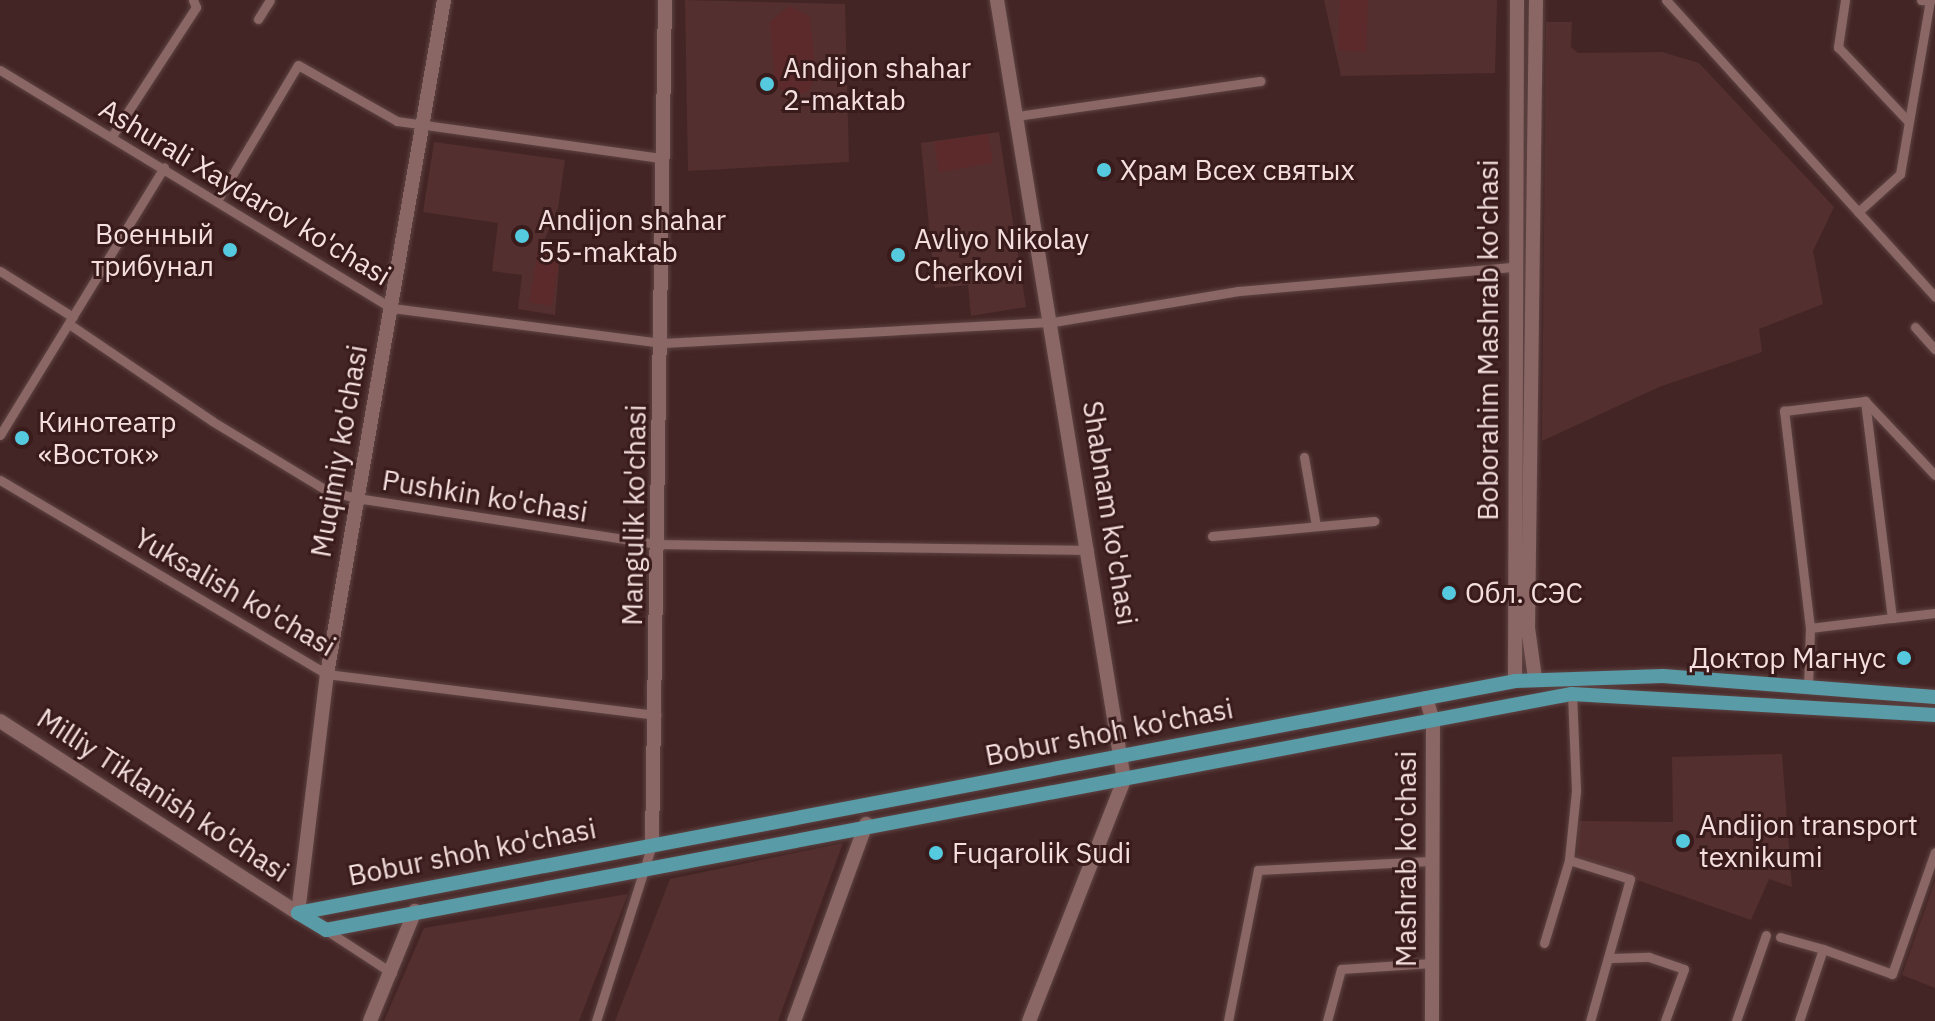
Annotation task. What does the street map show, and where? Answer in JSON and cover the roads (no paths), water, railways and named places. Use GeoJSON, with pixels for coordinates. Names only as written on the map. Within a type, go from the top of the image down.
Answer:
{"type":"FeatureCollection","features":[{"type":"Feature","properties":{"kind":"main road","name":"Bobur shoh ko'chasi"},"geometry":{"type":"LineString","coordinates":[[298,913],[1535,678],[1663,676],[1935,697]]}},
{"type":"Feature","properties":{"kind":"main road","name":"Bobur shoh ko'chasi"},"geometry":{"type":"LineString","coordinates":[[326,930],[866,824],[1124,780],[1572,694],[1935,715]]}},
{"type":"Feature","properties":{"kind":"main road"},"geometry":{"type":"LineString","coordinates":[[298,913],[326,930]]}},
{"type":"Feature","properties":{"kind":"street"},"geometry":{"type":"LineString","coordinates":[[112,136],[196,7],[193,0]]}},
{"type":"Feature","properties":{"kind":"street"},"geometry":{"type":"LineString","coordinates":[[258,19],[270,0]]}},
{"type":"Feature","properties":{"kind":"street","name":"Muqimiy ko'chasi"},"geometry":{"type":"LineString","coordinates":[[298,913],[327,674],[444,0]]}},
{"type":"Feature","properties":{"kind":"street","name":"Mangulik ko'chasi"},"geometry":{"type":"LineString","coordinates":[[596,1021],[649,866],[652,844],[663,343],[661,158],[665,0]]}},
{"type":"Feature","properties":{"kind":"street","name":"Shabnam ko'chasi"},"geometry":{"type":"LineString","coordinates":[[997,0],[1053,322],[1124,780],[1029,1021]]}},
{"type":"Feature","properties":{"kind":"street","name":"Boborahim Mashrab ko'chasi"},"geometry":{"type":"LineString","coordinates":[[1515,681],[1513,267],[1517,0]]}},
{"type":"Feature","properties":{"kind":"street","name":"Boborahim Mashrab ko'chasi"},"geometry":{"type":"LineString","coordinates":[[1535,678],[1528,628],[1536,0]]}},
{"type":"Feature","properties":{"kind":"street"},"geometry":{"type":"LineString","coordinates":[[1666,0],[1935,297]]}},
{"type":"Feature","properties":{"kind":"street"},"geometry":{"type":"LineString","coordinates":[[1845,0],[1838,47],[1909,122]]}},
{"type":"Feature","properties":{"kind":"street"},"geometry":{"type":"LineString","coordinates":[[1858,212],[1900,174],[1929,1]]}},
{"type":"Feature","properties":{"kind":"street"},"geometry":{"type":"LineString","coordinates":[[218,199],[298,65],[397,121],[661,158]]}},
{"type":"Feature","properties":{"kind":"street","name":"Ashurali Xaydarov ko'chasi"},"geometry":{"type":"LineString","coordinates":[[0,70],[218,199],[392,308],[663,343],[1053,322],[1225,292],[1513,267]]}},
{"type":"Feature","properties":{"kind":"street"},"geometry":{"type":"LineString","coordinates":[[1017,116],[1261,81]]}},
{"type":"Feature","properties":{"kind":"street"},"geometry":{"type":"LineString","coordinates":[[0,435],[164,167]]}},
{"type":"Feature","properties":{"kind":"street","name":"Pushkin ko'chasi"},"geometry":{"type":"LineString","coordinates":[[0,271],[212,421],[326,490],[356,498],[657,544],[1089,550]]}},
{"type":"Feature","properties":{"kind":"street"},"geometry":{"type":"LineString","coordinates":[[1915,327],[1935,349]]}},
{"type":"Feature","properties":{"kind":"street"},"geometry":{"type":"LineString","coordinates":[[1514,341],[1532,341]]}},
{"type":"Feature","properties":{"kind":"street"},"geometry":{"type":"LineString","coordinates":[[1865,401],[1935,475]]}},
{"type":"Feature","properties":{"kind":"street"},"geometry":{"type":"LineString","coordinates":[[1865,401],[1892,618]]}},
{"type":"Feature","properties":{"kind":"street"},"geometry":{"type":"LineString","coordinates":[[1808,688],[1810,628],[1784,411],[1865,401]]}},
{"type":"Feature","properties":{"kind":"street"},"geometry":{"type":"LineString","coordinates":[[1304,457],[1316,526]]}},
{"type":"Feature","properties":{"kind":"street","name":"Yuksalish ko'chasi"},"geometry":{"type":"LineString","coordinates":[[0,480],[327,674],[656,715]]}},
{"type":"Feature","properties":{"kind":"street"},"geometry":{"type":"LineString","coordinates":[[1212,536],[1374,521]]}},
{"type":"Feature","properties":{"kind":"street"},"geometry":{"type":"LineString","coordinates":[[1810,628],[1935,613]]}},
{"type":"Feature","properties":{"kind":"street"},"geometry":{"type":"LineString","coordinates":[[1544,943],[1569,860],[1576,791],[1572,694]]}},
{"type":"Feature","properties":{"kind":"street","name":"Mashrab ko'chasi"},"geometry":{"type":"LineString","coordinates":[[1426,698],[1433,721],[1430,861],[1432,1021]]}},
{"type":"Feature","properties":{"kind":"street","name":"Milliy Tiklanish ko'chasi"},"geometry":{"type":"LineString","coordinates":[[0,721],[298,913]]}},
{"type":"Feature","properties":{"kind":"street"},"geometry":{"type":"LineString","coordinates":[[794,1021],[866,824]]}},
{"type":"Feature","properties":{"kind":"street"},"geometry":{"type":"LineString","coordinates":[[1780,937],[1892,974],[1935,852]]}},
{"type":"Feature","properties":{"kind":"street"},"geometry":{"type":"LineString","coordinates":[[1569,860],[1630,879],[1611,958],[1590,1021]]}},
{"type":"Feature","properties":{"kind":"street"},"geometry":{"type":"LineString","coordinates":[[1228,1021],[1258,870],[1430,861]]}},
{"type":"Feature","properties":{"kind":"street"},"geometry":{"type":"LineString","coordinates":[[370,1021],[415,911]]}},
{"type":"Feature","properties":{"kind":"street"},"geometry":{"type":"LineString","coordinates":[[326,930],[392,973]]}},
{"type":"Feature","properties":{"kind":"street"},"geometry":{"type":"LineString","coordinates":[[1736,1021],[1766,935]]}},
{"type":"Feature","properties":{"kind":"street"},"geometry":{"type":"LineString","coordinates":[[1799,1021],[1823,949]]}},
{"type":"Feature","properties":{"kind":"street"},"geometry":{"type":"LineString","coordinates":[[1611,958],[1649,957],[1684,969],[1665,1021]]}},
{"type":"Feature","properties":{"kind":"street"},"geometry":{"type":"LineString","coordinates":[[1327,1021],[1341,969],[1432,963]]}},
{"type":"Feature","properties":{"kind":"place","name":"Andijon shahar 2-maktab"},"geometry":{"type":"Point","coordinates":[767,84]}},
{"type":"Feature","properties":{"kind":"place","name":"Храм Всех святых"},"geometry":{"type":"Point","coordinates":[1104,170]}},
{"type":"Feature","properties":{"kind":"place","name":"Andijon shahar 55-maktab"},"geometry":{"type":"Point","coordinates":[522,236]}},
{"type":"Feature","properties":{"kind":"place","name":"Военный трибунал"},"geometry":{"type":"Point","coordinates":[230,250]}},
{"type":"Feature","properties":{"kind":"place","name":"Avliyo Nikolay Cherkovi"},"geometry":{"type":"Point","coordinates":[898,255]}},
{"type":"Feature","properties":{"kind":"place","name":"Кинотеатр «Восток»"},"geometry":{"type":"Point","coordinates":[22,438]}},
{"type":"Feature","properties":{"kind":"place","name":"Обл. СЭС"},"geometry":{"type":"Point","coordinates":[1449,593]}},
{"type":"Feature","properties":{"kind":"place","name":"Доктор Магнус"},"geometry":{"type":"Point","coordinates":[1904,658]}},
{"type":"Feature","properties":{"kind":"place","name":"Andijon transport texnikumi"},"geometry":{"type":"Point","coordinates":[1683,841]}},
{"type":"Feature","properties":{"kind":"place","name":"Fuqarolik Sudi"},"geometry":{"type":"Point","coordinates":[936,853]}}]}
